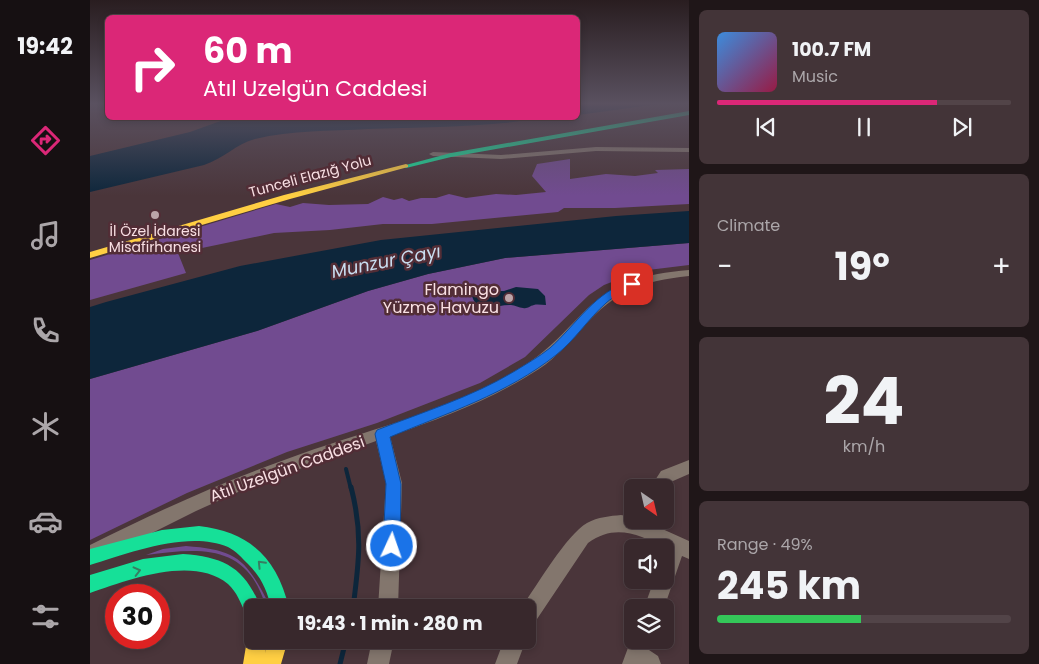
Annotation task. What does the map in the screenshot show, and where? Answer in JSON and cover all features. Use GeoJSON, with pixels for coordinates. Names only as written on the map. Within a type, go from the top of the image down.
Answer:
{"type":"FeatureCollection","features":[{"type":"Feature","properties":{"kind":"main road","name":"Tunceli Elazığ Yolu"},"geometry":{"type":"LineString","coordinates":[[90,248],[280,192],[433,154],[555,134]]}},
{"type":"Feature","properties":{"kind":"main road","name":"Tunceli Elazığ Yolu"},"geometry":{"type":"LineString","coordinates":[[90,255],[287,197],[451,156],[570,134]]}},
{"type":"Feature","properties":{"kind":"main road"},"geometry":{"type":"LineString","coordinates":[[90,556],[176,535],[203,535],[229,540],[249,553],[265,567],[278,590],[279,599]]}},
{"type":"Feature","properties":{"kind":"main road"},"geometry":{"type":"LineString","coordinates":[[90,584],[147,568],[183,562],[210,565],[229,574],[243,588],[248,599]]}},
{"type":"Feature","properties":{"kind":"main road"},"geometry":{"type":"LineString","coordinates":[[253,664],[256,649]]}},
{"type":"Feature","properties":{"kind":"main road"},"geometry":{"type":"LineString","coordinates":[[271,664],[275,649]]}},
{"type":"Feature","properties":{"kind":"street"},"geometry":{"type":"LineString","coordinates":[[433,154],[510,157],[605,149],[689,150]]}},
{"type":"Feature","properties":{"kind":"street","name":"Atıl Uzelgün Caddesi"},"geometry":{"type":"LineString","coordinates":[[90,556],[191,504],[323,452],[382,434],[489,391],[519,375],[553,351],[602,301],[616,292],[651,278],[689,273]]}},
{"type":"Feature","properties":{"kind":"street"},"geometry":{"type":"LineString","coordinates":[[382,434],[394,484],[388,599]]}},
{"type":"Feature","properties":{"kind":"street"},"geometry":{"type":"LineString","coordinates":[[662,479],[671,472],[689,467]]}},
{"type":"Feature","properties":{"kind":"street"},"geometry":{"type":"LineString","coordinates":[[536,603],[582,537],[592,528],[604,524],[624,524]]}},
{"type":"Feature","properties":{"kind":"street"},"geometry":{"type":"LineString","coordinates":[[656,529],[683,547],[674,562]]}},
{"type":"Feature","properties":{"kind":"street"},"geometry":{"type":"LineString","coordinates":[[378,664],[381,649]]}},
{"type":"Feature","properties":{"kind":"street"},"geometry":{"type":"LineString","coordinates":[[506,664],[512,649]]}},
{"type":"Feature","properties":{"kind":"shaded area"},"geometry":{"type":"Polygon","coordinates":[[[570,159],[570,179],[606,174],[635,176],[658,173],[655,170],[689,169],[689,204],[615,208],[564,208],[558,212],[432,224],[383,224],[330,230],[274,233],[178,253],[186,273],[90,300],[90,260],[276,204],[290,207],[303,203],[329,205],[368,204],[383,197],[394,200],[402,198],[409,201],[421,198],[436,198],[449,194],[466,198],[496,194],[516,195],[546,192],[532,176],[537,164],[570,159]]]}},
{"type":"Feature","properties":{"kind":"shaded area"},"geometry":{"type":"Polygon","coordinates":[[[689,243],[689,265],[640,271],[604,285],[589,295],[525,357],[480,383],[377,423],[287,452],[187,493],[90,540],[90,379],[257,331],[368,291],[428,274],[505,258],[689,243]]]}},
{"type":"Feature","properties":{"kind":"shaded area"},"geometry":{"type":"Polygon","coordinates":[[[186,546],[217,550],[228,554],[237,559],[253,575],[266,599],[263,599],[258,586],[247,571],[234,561],[219,554],[203,552],[185,551],[146,555],[163,549],[186,546]]]}},
{"type":"Feature","properties":{"kind":"water"},"geometry":{"type":"Polygon","coordinates":[[[182,134],[283,134],[248,141],[204,165],[90,192],[90,156],[182,134]]]}},
{"type":"Feature","properties":{"kind":"water","name":"Munzur Çayı"},"geometry":{"type":"Polygon","coordinates":[[[689,211],[689,243],[505,258],[428,274],[368,291],[257,331],[90,379],[90,307],[106,302],[240,266],[381,240],[616,216],[689,211]]]}},
{"type":"Feature","properties":{"kind":"water","name":"Flamingo Yüzme Havuzu"},"geometry":{"type":"Polygon","coordinates":[[[516,287],[538,289],[545,296],[546,305],[535,305],[527,308],[511,305],[483,307],[475,302],[472,296],[478,291],[504,291],[516,287]]]}},
{"type":"Feature","properties":{"kind":"waterway"},"geometry":{"type":"LineString","coordinates":[[346,469],[351,489]]}},
{"type":"Feature","properties":{"kind":"waterway"},"geometry":{"type":"LineString","coordinates":[[351,487],[357,519],[359,548],[354,599]]}},
{"type":"Feature","properties":{"kind":"waterway"},"geometry":{"type":"LineString","coordinates":[[340,664],[344,649]]}},
{"type":"Feature","properties":{"kind":"traffic: fast"},"geometry":{"type":"LineString","coordinates":[[406,166],[451,155],[570,134]]}},
{"type":"Feature","properties":{"kind":"traffic: fast"},"geometry":{"type":"LineString","coordinates":[[90,557],[162,537],[199,534],[217,536],[239,544],[259,563],[271,581],[277,599]]}},
{"type":"Feature","properties":{"kind":"traffic: fast"},"geometry":{"type":"LineString","coordinates":[[90,584],[143,568],[183,562],[202,564],[219,569],[234,578],[248,599]]}},
{"type":"Feature","properties":{"kind":"traffic: slow"},"geometry":{"type":"LineString","coordinates":[[90,255],[287,197],[406,166]]}},
{"type":"Feature","properties":{"kind":"traffic: slow"},"geometry":{"type":"LineString","coordinates":[[253,664],[256,649]]}},
{"type":"Feature","properties":{"kind":"traffic: slow"},"geometry":{"type":"LineString","coordinates":[[271,664],[275,649]]}},
{"type":"Feature","properties":{"kind":"place","name":"İl Özel İdaresi Misafirhanesi"},"geometry":{"type":"Point","coordinates":[155,215]}},
{"type":"Feature","properties":{"kind":"place","name":"Flamingo Yüzme Havuzu"},"geometry":{"type":"Point","coordinates":[509,298]}},
{"type":"Feature","properties":{"kind":"route"},"geometry":{"type":"LineString","coordinates":[[392,546],[394,484],[382,434],[455,406],[519,375],[553,351],[602,301],[632,284]]}}]}
